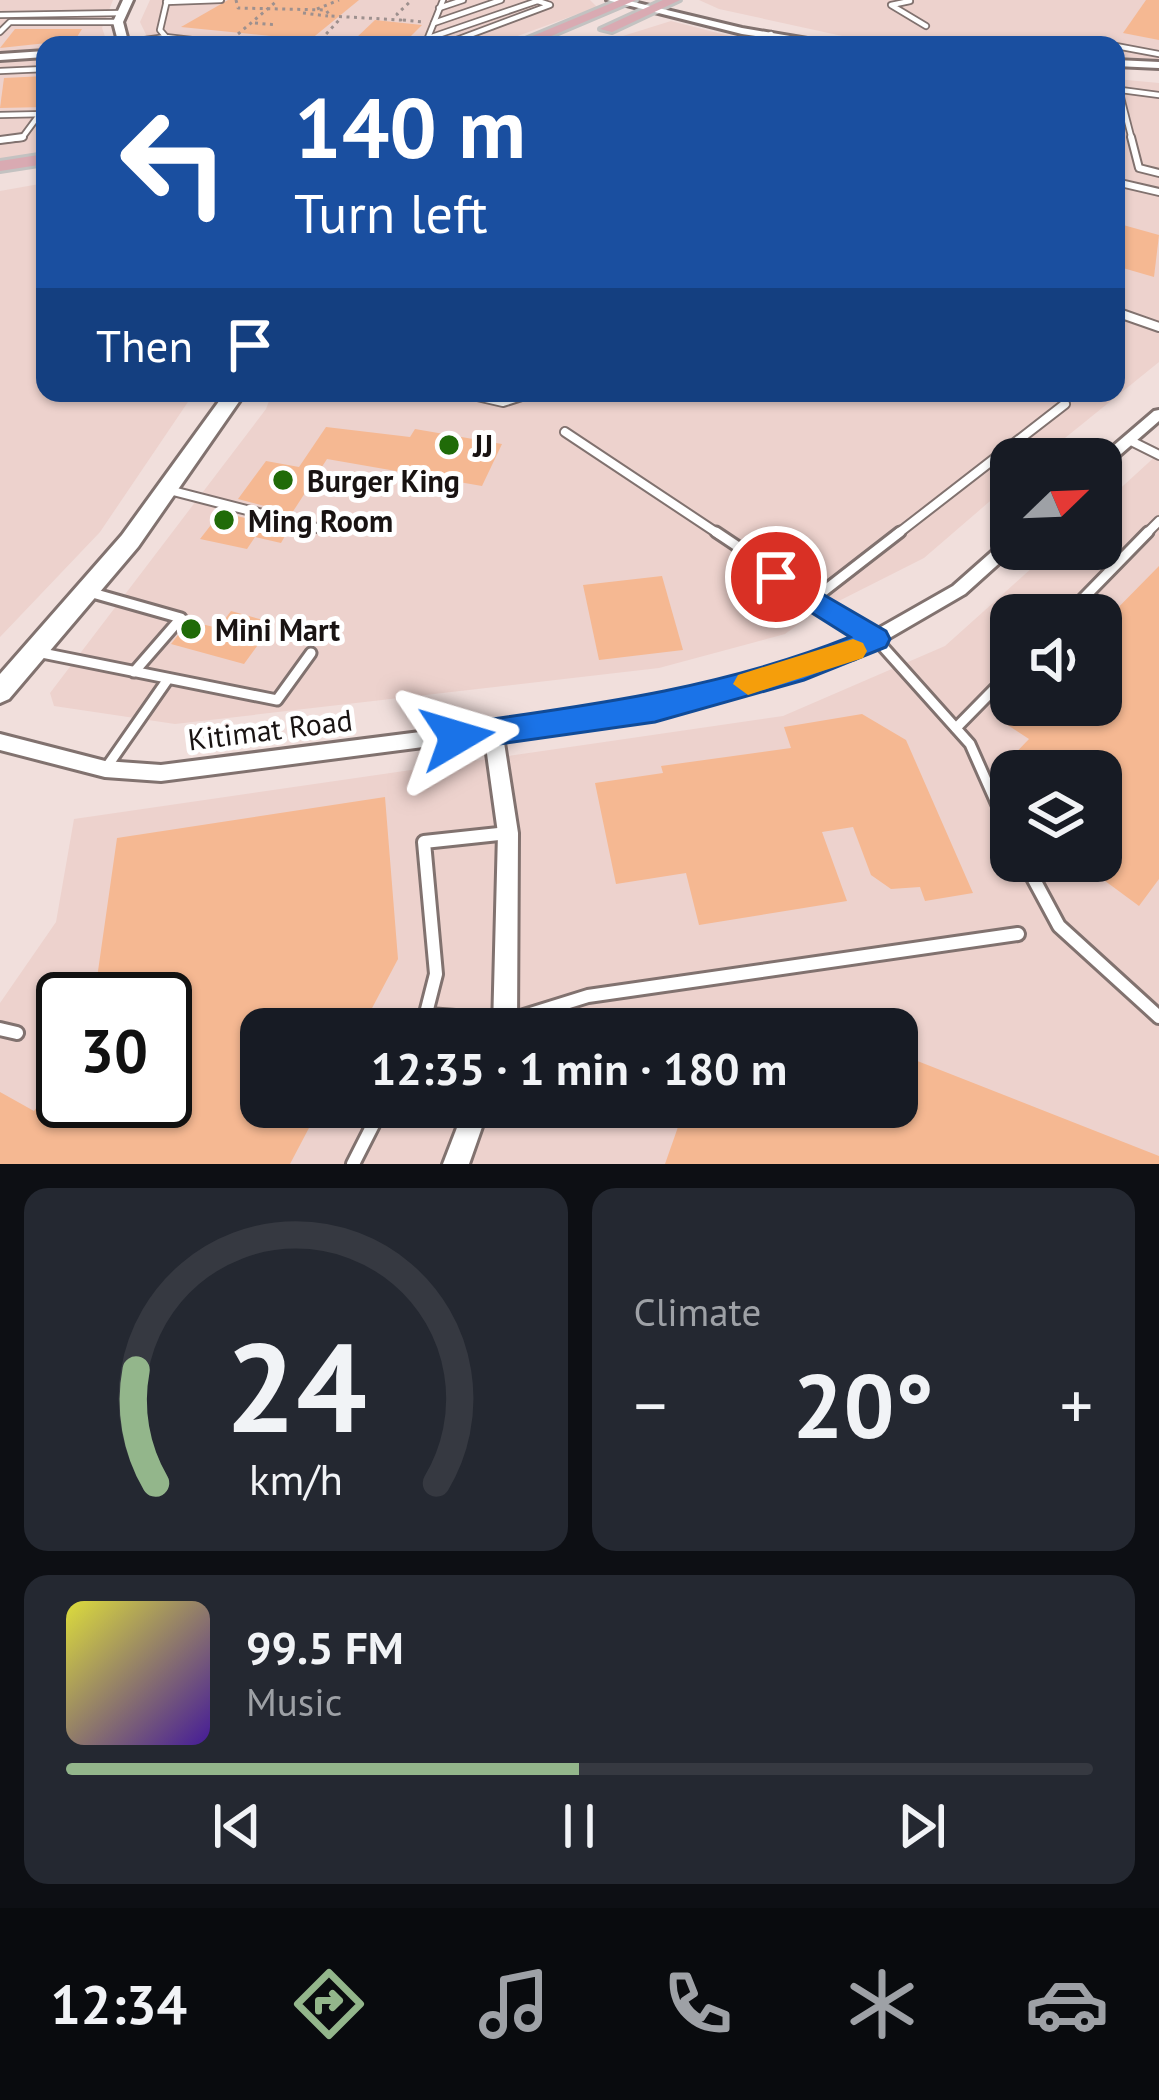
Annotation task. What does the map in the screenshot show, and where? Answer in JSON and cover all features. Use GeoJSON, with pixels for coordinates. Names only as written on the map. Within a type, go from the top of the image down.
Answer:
{"type":"FeatureCollection","features":[{"type":"Feature","properties":{"kind":"main road"},"geometry":{"type":"LineString","coordinates":[[538,36],[622,1]]}},
{"type":"Feature","properties":{"kind":"main road"},"geometry":{"type":"LineString","coordinates":[[587,36],[662,4]]}},
{"type":"Feature","properties":{"kind":"main road"},"geometry":{"type":"LineString","coordinates":[[0,166],[36,160]]}},
{"type":"Feature","properties":{"kind":"main road"},"geometry":{"type":"LineString","coordinates":[[0,180],[36,174]]}},
{"type":"Feature","properties":{"kind":"main road"},"geometry":{"type":"LineString","coordinates":[[0,692],[89,592],[229,402]]}},
{"type":"Feature","properties":{"kind":"street"},"geometry":{"type":"LineString","coordinates":[[123,36],[120,17],[128,0]]}},
{"type":"Feature","properties":{"kind":"street"},"geometry":{"type":"LineString","coordinates":[[684,0],[696,10]]}},
{"type":"Feature","properties":{"kind":"street"},"geometry":{"type":"LineString","coordinates":[[622,1],[696,10],[756,31]]}},
{"type":"Feature","properties":{"kind":"street"},"geometry":{"type":"LineString","coordinates":[[662,4],[680,17]]}},
{"type":"Feature","properties":{"kind":"street"},"geometry":{"type":"LineString","coordinates":[[629,21],[680,17],[783,36]]}},
{"type":"Feature","properties":{"kind":"street"},"geometry":{"type":"LineString","coordinates":[[6,57],[36,55]]}},
{"type":"Feature","properties":{"kind":"street"},"geometry":{"type":"LineString","coordinates":[[1125,64],[1156,67]]}},
{"type":"Feature","properties":{"kind":"street"},"geometry":{"type":"LineString","coordinates":[[1122,446],[1159,414]]}},
{"type":"Feature","properties":{"kind":"street","name":"Kitimat Road"},"geometry":{"type":"LineString","coordinates":[[0,742],[105,769],[161,773],[655,709],[804,668],[876,639],[959,590],[990,563]]}},
{"type":"Feature","properties":{"kind":"street"},"geometry":{"type":"LineString","coordinates":[[493,732],[508,833],[507,1008]]}},
{"type":"Feature","properties":{"kind":"street"},"geometry":{"type":"LineString","coordinates":[[456,1164],[469,1128]]}},
{"type":"Feature","properties":{"kind":"lane"},"geometry":{"type":"LineString","coordinates":[[165,36],[160,30],[167,1],[221,0]]}},
{"type":"Feature","properties":{"kind":"lane"},"geometry":{"type":"LineString","coordinates":[[429,36],[441,4],[463,0]]}},
{"type":"Feature","properties":{"kind":"lane"},"geometry":{"type":"LineString","coordinates":[[434,23],[501,0]]}},
{"type":"Feature","properties":{"kind":"lane"},"geometry":{"type":"LineString","coordinates":[[440,36],[536,0],[550,5],[467,36]]}},
{"type":"Feature","properties":{"kind":"lane"},"geometry":{"type":"LineString","coordinates":[[910,1],[891,5],[926,26]]}},
{"type":"Feature","properties":{"kind":"lane"},"geometry":{"type":"LineString","coordinates":[[0,15],[120,17]]}},
{"type":"Feature","properties":{"kind":"lane"},"geometry":{"type":"LineString","coordinates":[[0,32],[10,22],[120,17]]}},
{"type":"Feature","properties":{"kind":"lane"},"geometry":{"type":"LineString","coordinates":[[1125,45],[1159,54]]}},
{"type":"Feature","properties":{"kind":"lane"},"geometry":{"type":"LineString","coordinates":[[6,57],[0,69],[36,69]]}},
{"type":"Feature","properties":{"kind":"lane"},"geometry":{"type":"LineString","coordinates":[[1125,91],[1159,95]]}},
{"type":"Feature","properties":{"kind":"lane"},"geometry":{"type":"LineString","coordinates":[[1125,107],[1139,168],[1159,173]]}},
{"type":"Feature","properties":{"kind":"lane"},"geometry":{"type":"LineString","coordinates":[[0,115],[36,114]]}},
{"type":"Feature","properties":{"kind":"lane"},"geometry":{"type":"LineString","coordinates":[[0,140],[22,138],[36,121]]}},
{"type":"Feature","properties":{"kind":"lane"},"geometry":{"type":"LineString","coordinates":[[1125,185],[1159,192]]}},
{"type":"Feature","properties":{"kind":"lane"},"geometry":{"type":"LineString","coordinates":[[1125,315],[1159,327]]}},
{"type":"Feature","properties":{"kind":"lane"},"geometry":{"type":"LineString","coordinates":[[811,601],[1065,404]]}},
{"type":"Feature","properties":{"kind":"lane"},"geometry":{"type":"LineString","coordinates":[[566,432],[811,601],[876,639],[970,744],[990,789]]}},
{"type":"Feature","properties":{"kind":"lane"},"geometry":{"type":"LineString","coordinates":[[1129,440],[1159,454]]}},
{"type":"Feature","properties":{"kind":"lane"},"geometry":{"type":"LineString","coordinates":[[167,489],[320,529]]}},
{"type":"Feature","properties":{"kind":"lane"},"geometry":{"type":"LineString","coordinates":[[1088,594],[1159,521]]}},
{"type":"Feature","properties":{"kind":"lane"},"geometry":{"type":"LineString","coordinates":[[89,592],[181,619],[134,672]]}},
{"type":"Feature","properties":{"kind":"lane"},"geometry":{"type":"LineString","coordinates":[[37,652],[277,700],[311,653]]}},
{"type":"Feature","properties":{"kind":"lane"},"geometry":{"type":"LineString","coordinates":[[105,769],[168,679]]}},
{"type":"Feature","properties":{"kind":"lane"},"geometry":{"type":"LineString","coordinates":[[956,728],[990,693]]}},
{"type":"Feature","properties":{"kind":"lane"},"geometry":{"type":"LineString","coordinates":[[428,1008],[436,974],[424,842],[508,833]]}},
{"type":"Feature","properties":{"kind":"lane"},"geometry":{"type":"LineString","coordinates":[[1036,882],[1060,926],[1159,1017]]}},
{"type":"Feature","properties":{"kind":"lane"},"geometry":{"type":"LineString","coordinates":[[554,1008],[588,996],[1018,934]]}},
{"type":"Feature","properties":{"kind":"lane"},"geometry":{"type":"LineString","coordinates":[[0,1029],[17,1033]]}},
{"type":"Feature","properties":{"kind":"lane"},"geometry":{"type":"LineString","coordinates":[[353,1164],[371,1128]]}},
{"type":"Feature","properties":{"kind":"path"},"geometry":{"type":"LineString","coordinates":[[236,0],[238,8],[434,23]]}},
{"type":"Feature","properties":{"kind":"path"},"geometry":{"type":"LineString","coordinates":[[236,36],[278,0]]}},
{"type":"Feature","properties":{"kind":"path"},"geometry":{"type":"LineString","coordinates":[[316,10],[339,0]]}},
{"type":"Feature","properties":{"kind":"path"},"geometry":{"type":"LineString","coordinates":[[401,20],[397,14],[412,0]]}},
{"type":"Feature","properties":{"kind":"path"},"geometry":{"type":"LineString","coordinates":[[408,5],[441,4]]}},
{"type":"Feature","properties":{"kind":"path"},"geometry":{"type":"LineString","coordinates":[[300,12],[326,10],[330,16]]}},
{"type":"Feature","properties":{"kind":"path"},"geometry":{"type":"LineString","coordinates":[[324,36],[341,18]]}},
{"type":"Feature","properties":{"kind":"path"},"geometry":{"type":"LineString","coordinates":[[253,23],[277,25]]}},
{"type":"Feature","properties":{"kind":"shaded area"},"geometry":{"type":"Polygon","coordinates":[[[0,0],[113,0],[102,28],[105,36],[36,36],[36,154],[0,160],[0,0]]]}},
{"type":"Feature","properties":{"kind":"shaded area"},"geometry":{"type":"Polygon","coordinates":[[[150,0],[590,0],[597,7],[518,36],[147,36],[140,22],[150,0]]]}},
{"type":"Feature","properties":{"kind":"shaded area"},"geometry":{"type":"Polygon","coordinates":[[[699,0],[1159,0],[1159,60],[1125,57],[1125,36],[842,36],[719,9],[699,0]]]}},
{"type":"Feature","properties":{"kind":"shaded area"},"geometry":{"type":"Polygon","coordinates":[[[671,21],[730,36],[623,36],[671,21]]]}},
{"type":"Feature","properties":{"kind":"shaded area"},"geometry":{"type":"Polygon","coordinates":[[[1125,80],[1159,83],[1159,362],[1125,389],[1125,80]]]}},
{"type":"Feature","properties":{"kind":"shaded area"},"geometry":{"type":"Polygon","coordinates":[[[36,185],[36,402],[188,402],[100,532],[0,637],[0,191],[36,185]]]}},
{"type":"Feature","properties":{"kind":"shaded area"},"geometry":{"type":"Polygon","coordinates":[[[269,402],[1110,402],[1065,438],[990,438],[990,501],[924,558],[811,615],[785,634],[659,668],[175,724],[54,706],[50,693],[269,402]]]}},
{"type":"Feature","properties":{"kind":"shaded area"},"geometry":{"type":"Polygon","coordinates":[[[1159,453],[1159,1164],[0,1164],[0,1003],[56,922],[74,819],[783,716],[945,646],[990,606],[990,726],[1122,726],[1122,594],[1003,594],[1030,570],[1122,570],[1122,487],[1159,453]]]}},
{"type":"Feature","properties":{"kind":"building"},"geometry":{"type":"Polygon","coordinates":[[[228,0],[359,0],[315,36],[181,27],[228,0]]]}},
{"type":"Feature","properties":{"kind":"building"},"geometry":{"type":"Polygon","coordinates":[[[1146,0],[1159,0],[1159,40],[1123,33],[1146,0]]]}},
{"type":"Feature","properties":{"kind":"building"},"geometry":{"type":"Polygon","coordinates":[[[375,20],[422,25],[411,36],[358,36],[375,20]]]}},
{"type":"Feature","properties":{"kind":"building"},"geometry":{"type":"Polygon","coordinates":[[[15,29],[82,29],[78,36],[36,36],[36,44],[0,48],[15,29]]]}},
{"type":"Feature","properties":{"kind":"building"},"geometry":{"type":"Polygon","coordinates":[[[36,76],[36,107],[0,108],[4,78],[36,76]]]}},
{"type":"Feature","properties":{"kind":"building"},"geometry":{"type":"Polygon","coordinates":[[[1125,226],[1159,235],[1154,277],[1125,269],[1125,226]]]}},
{"type":"Feature","properties":{"kind":"building"},"geometry":{"type":"Polygon","coordinates":[[[326,427],[410,437],[415,429],[502,444],[482,486],[327,459],[292,513],[238,499],[266,461],[299,467],[326,427]]]}},
{"type":"Feature","properties":{"kind":"building"},"geometry":{"type":"Polygon","coordinates":[[[221,512],[289,529],[281,543],[255,537],[247,549],[200,539],[221,512]]]}},
{"type":"Feature","properties":{"kind":"building"},"geometry":{"type":"Polygon","coordinates":[[[1159,566],[1159,879],[1139,906],[1106,882],[1122,882],[1122,750],[1018,750],[1029,739],[1009,726],[1122,726],[1122,604],[1159,566]]]}},
{"type":"Feature","properties":{"kind":"building"},"geometry":{"type":"Polygon","coordinates":[[[662,576],[683,650],[599,660],[583,585],[662,576]]]}},
{"type":"Feature","properties":{"kind":"building"},"geometry":{"type":"Polygon","coordinates":[[[231,611],[274,623],[244,664],[171,644],[189,621],[218,628],[231,611]]]}},
{"type":"Feature","properties":{"kind":"building"},"geometry":{"type":"Polygon","coordinates":[[[862,714],[906,740],[973,893],[925,901],[920,887],[891,889],[871,875],[853,827],[822,832],[847,901],[699,925],[686,873],[616,884],[595,783],[663,773],[661,766],[791,748],[784,727],[862,714]]]}},
{"type":"Feature","properties":{"kind":"building"},"geometry":{"type":"Polygon","coordinates":[[[385,797],[398,959],[372,1008],[240,1008],[240,1128],[309,1128],[290,1164],[0,1164],[0,1092],[36,1108],[36,1128],[192,1128],[192,972],[98,972],[117,838],[385,797]]]}},
{"type":"Feature","properties":{"kind":"building"},"geometry":{"type":"Polygon","coordinates":[[[918,1061],[1159,1156],[1159,1164],[665,1164],[678,1128],[918,1128],[918,1061]]]}},
{"type":"Feature","properties":{"kind":"slow traffic"},"geometry":{"type":"LineString","coordinates":[[748,684],[853,651]]}},
{"type":"Feature","properties":{"kind":"place","name":"JJ"},"geometry":{"type":"Point","coordinates":[449,445]}},
{"type":"Feature","properties":{"kind":"place","name":"Burger King"},"geometry":{"type":"Point","coordinates":[283,480]}},
{"type":"Feature","properties":{"kind":"place","name":"Ming Room"},"geometry":{"type":"Point","coordinates":[224,520]}},
{"type":"Feature","properties":{"kind":"place","name":"Mini Mart"},"geometry":{"type":"Point","coordinates":[191,629]}},
{"type":"Feature","properties":{"kind":"route"},"geometry":{"type":"LineString","coordinates":[[457,737],[655,709],[804,668],[876,639],[776,577]]}}]}
